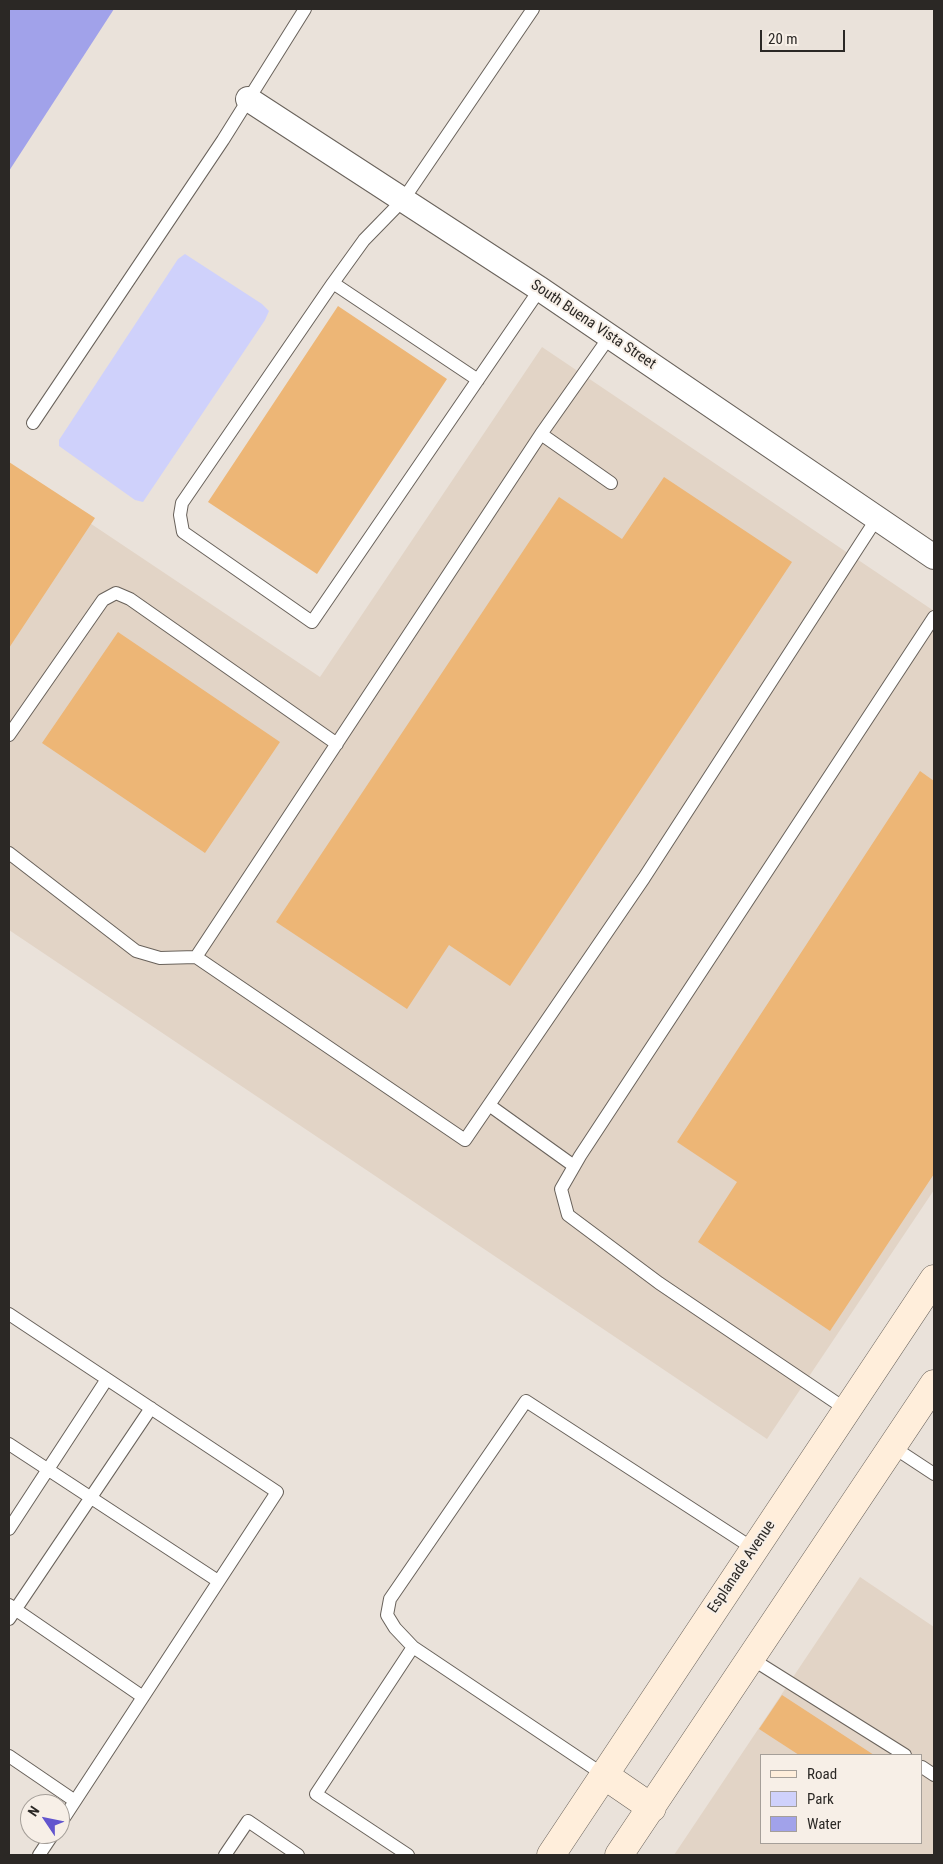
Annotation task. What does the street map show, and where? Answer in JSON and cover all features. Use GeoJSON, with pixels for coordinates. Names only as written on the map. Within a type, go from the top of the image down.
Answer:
{"type":"FeatureCollection","features":[{"type":"Feature","properties":{"kind":"main road","name":"Esplanade Avenue"},"geometry":{"type":"LineString","coordinates":[[551,1855],[934,1279]]}},
{"type":"Feature","properties":{"kind":"main road"},"geometry":{"type":"LineString","coordinates":[[619,1855],[752,1659],[934,1384]]}},
{"type":"Feature","properties":{"kind":"main road"},"geometry":{"type":"LineString","coordinates":[[604,1775],[652,1808]]}},
{"type":"Feature","properties":{"kind":"street","name":"South Buena Vista Street"},"geometry":{"type":"LineString","coordinates":[[248,100],[540,289],[934,557]]}},
{"type":"Feature","properties":{"kind":"lane"},"geometry":{"type":"LineString","coordinates":[[33,423],[248,100],[305,9]]}},
{"type":"Feature","properties":{"kind":"lane"},"geometry":{"type":"LineString","coordinates":[[533,9],[403,200],[364,240],[182,503],[180,515],[183,532],[312,622],[540,289]]}},
{"type":"Feature","properties":{"kind":"lane"},"geometry":{"type":"LineString","coordinates":[[333,283],[478,380]]}},
{"type":"Feature","properties":{"kind":"lane"},"geometry":{"type":"LineString","coordinates":[[196,957],[541,434],[610,336]]}},
{"type":"Feature","properties":{"kind":"lane"},"geometry":{"type":"LineString","coordinates":[[541,434],[611,483]]}},
{"type":"Feature","properties":{"kind":"lane"},"geometry":{"type":"LineString","coordinates":[[9,853],[136,951],[160,958],[196,957],[465,1140],[644,878],[876,518]]}},
{"type":"Feature","properties":{"kind":"lane"},"geometry":{"type":"LineString","coordinates":[[9,735],[103,600],[116,593],[130,598],[337,744]]}},
{"type":"Feature","properties":{"kind":"lane"},"geometry":{"type":"LineString","coordinates":[[847,1410],[659,1283],[568,1215],[561,1189],[574,1166],[934,617]]}},
{"type":"Feature","properties":{"kind":"lane"},"geometry":{"type":"LineString","coordinates":[[489,1105],[574,1166]]}},
{"type":"Feature","properties":{"kind":"lane"},"geometry":{"type":"LineString","coordinates":[[9,1314],[277,1492],[70,1809]]}},
{"type":"Feature","properties":{"kind":"lane"},"geometry":{"type":"LineString","coordinates":[[9,1529],[107,1379]]}},
{"type":"Feature","properties":{"kind":"lane"},"geometry":{"type":"LineString","coordinates":[[604,1775],[413,1648],[395,1628],[387,1615],[390,1599],[526,1402],[754,1549]]}},
{"type":"Feature","properties":{"kind":"lane"},"geometry":{"type":"LineString","coordinates":[[143,1696],[11,1611],[151,1408]]}},
{"type":"Feature","properties":{"kind":"lane"},"geometry":{"type":"LineString","coordinates":[[9,1444],[218,1581]]}},
{"type":"Feature","properties":{"kind":"lane"},"geometry":{"type":"LineString","coordinates":[[893,1447],[934,1474]]}},
{"type":"Feature","properties":{"kind":"lane"},"geometry":{"type":"LineString","coordinates":[[408,1855],[316,1794],[413,1648]]}},
{"type":"Feature","properties":{"kind":"lane"},"geometry":{"type":"LineString","coordinates":[[752,1659],[903,1754]]}},
{"type":"Feature","properties":{"kind":"lane"},"geometry":{"type":"LineString","coordinates":[[9,1756],[75,1801]]}},
{"type":"Feature","properties":{"kind":"lane"},"geometry":{"type":"LineString","coordinates":[[923,1767],[934,1775]]}},
{"type":"Feature","properties":{"kind":"lane"},"geometry":{"type":"LineString","coordinates":[[225,1855],[248,1821],[298,1855]]}},
{"type":"Feature","properties":{"kind":"lane"},"geometry":{"type":"LineString","coordinates":[[39,1855],[46,1844]]}},
{"type":"Feature","properties":{"kind":"shaded area"},"geometry":{"type":"Polygon","coordinates":[[[542,347],[934,611],[934,1190],[767,1439],[9,930],[9,469],[320,677],[542,347]]]}},
{"type":"Feature","properties":{"kind":"shaded area"},"geometry":{"type":"Polygon","coordinates":[[[860,1577],[934,1627],[934,1855],[674,1855],[860,1577]]]}},
{"type":"Feature","properties":{"kind":"green space"},"geometry":{"type":"Polygon","coordinates":[[[185,254],[262,304],[269,311],[265,320],[143,502],[135,500],[59,446],[59,440],[178,259],[185,254]]]}},
{"type":"Feature","properties":{"kind":"water"},"geometry":{"type":"Polygon","coordinates":[[[9,9],[114,9],[9,171],[9,9]]]}},
{"type":"Feature","properties":{"kind":"building"},"geometry":{"type":"Polygon","coordinates":[[[338,306],[447,379],[317,574],[208,502],[338,306]]]}},
{"type":"Feature","properties":{"kind":"building"},"geometry":{"type":"Polygon","coordinates":[[[9,462],[95,518],[9,648],[9,462]]]}},
{"type":"Feature","properties":{"kind":"building"},"geometry":{"type":"Polygon","coordinates":[[[664,477],[792,562],[510,986],[449,945],[407,1009],[276,922],[559,497],[622,539],[664,477]]]}},
{"type":"Feature","properties":{"kind":"building"},"geometry":{"type":"Polygon","coordinates":[[[118,632],[280,742],[205,853],[42,743],[118,632]]]}},
{"type":"Feature","properties":{"kind":"building"},"geometry":{"type":"Polygon","coordinates":[[[920,771],[934,781],[934,1174],[830,1331],[698,1242],[737,1182],[677,1142],[920,771]]]}},
{"type":"Feature","properties":{"kind":"building"},"geometry":{"type":"Polygon","coordinates":[[[782,1695],[872,1754],[797,1754],[759,1729],[782,1695]]]}}]}
